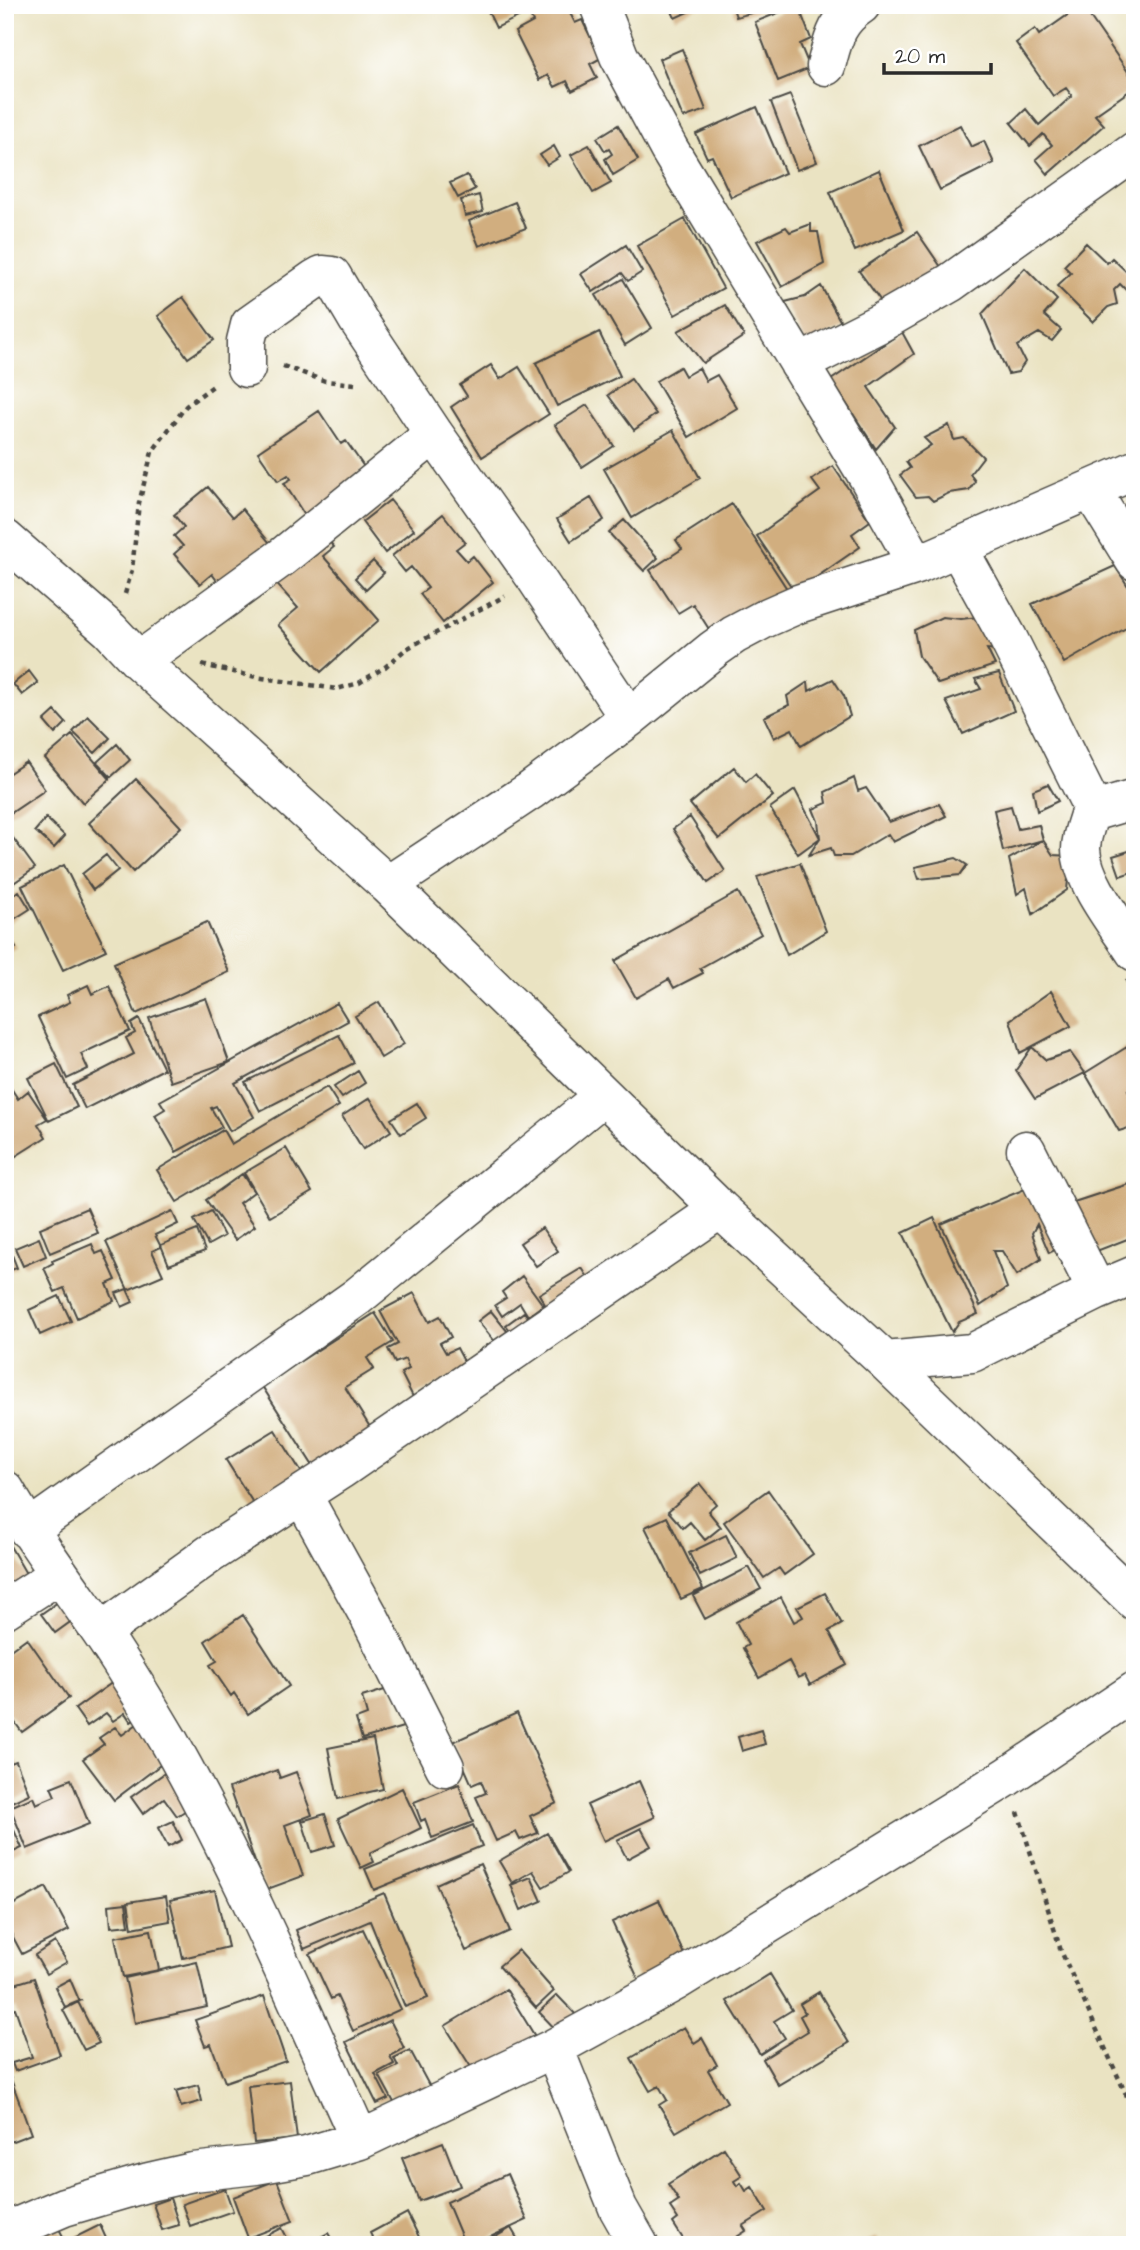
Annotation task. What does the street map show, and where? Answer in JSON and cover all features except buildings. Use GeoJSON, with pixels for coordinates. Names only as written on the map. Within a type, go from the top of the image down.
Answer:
{"type":"FeatureCollection","features":[{"type":"Feature","properties":{"kind":"street"},"geometry":{"type":"LineString","coordinates":[[599,5],[620,56],[669,149],[868,477],[917,565]]}},
{"type":"Feature","properties":{"kind":"street"},"geometry":{"type":"LineString","coordinates":[[826,66],[836,30],[851,12],[861,5]]}},
{"type":"Feature","properties":{"kind":"street"},"geometry":{"type":"LineString","coordinates":[[799,365],[950,283],[1135,151]]}},
{"type":"Feature","properties":{"kind":"street"},"geometry":{"type":"LineString","coordinates":[[246,368],[246,341],[250,325],[315,279],[331,276],[403,388],[535,577],[629,719]]}},
{"type":"Feature","properties":{"kind":"street"},"geometry":{"type":"LineString","coordinates":[[149,653],[281,558],[434,434]]}},
{"type":"Feature","properties":{"kind":"street"},"geometry":{"type":"LineString","coordinates":[[388,885],[530,791],[629,719],[714,649],[766,618],[799,604],[917,565],[1135,470]]}},
{"type":"Feature","properties":{"kind":"street"},"geometry":{"type":"LineString","coordinates":[[1091,490],[1135,561]]}},
{"type":"Feature","properties":{"kind":"street"},"geometry":{"type":"LineString","coordinates":[[5,539],[110,630],[149,653],[720,1209],[885,1361],[1135,1601]]}},
{"type":"Feature","properties":{"kind":"street"},"geometry":{"type":"LineString","coordinates":[[958,548],[1008,638],[1092,806],[1098,810],[1106,809],[1135,799]]}},
{"type":"Feature","properties":{"kind":"street"},"geometry":{"type":"LineString","coordinates":[[1092,806],[1083,837],[1083,868],[1135,952]]}},
{"type":"Feature","properties":{"kind":"street"},"geometry":{"type":"LineString","coordinates":[[29,1530],[358,1297],[603,1096]]}},
{"type":"Feature","properties":{"kind":"street"},"geometry":{"type":"LineString","coordinates":[[1026,1150],[1097,1292]]}},
{"type":"Feature","properties":{"kind":"street"},"geometry":{"type":"LineString","coordinates":[[101,1632],[210,1554],[302,1495],[720,1209]]}},
{"type":"Feature","properties":{"kind":"street"},"geometry":{"type":"LineString","coordinates":[[885,1361],[972,1353],[1135,1275]]}},
{"type":"Feature","properties":{"kind":"street"},"geometry":{"type":"LineString","coordinates":[[5,1490],[58,1575],[101,1632],[170,1743],[250,1898],[360,2140]]}},
{"type":"Feature","properties":{"kind":"street"},"geometry":{"type":"LineString","coordinates":[[302,1495],[370,1618],[445,1767]]}},
{"type":"Feature","properties":{"kind":"street"},"geometry":{"type":"LineString","coordinates":[[5,1609],[58,1575]]}},
{"type":"Feature","properties":{"kind":"street"},"geometry":{"type":"LineString","coordinates":[[5,2232],[64,2207],[149,2182],[193,2172],[307,2156],[360,2140],[554,2048],[676,1980],[1007,1777],[1135,1691]]}},
{"type":"Feature","properties":{"kind":"street"},"geometry":{"type":"LineString","coordinates":[[554,2048],[618,2208],[639,2245]]}},
{"type":"Feature","properties":{"kind":"path"},"geometry":{"type":"LineString","coordinates":[[110,630],[125,597],[132,570],[139,503],[152,452],[186,406],[214,385],[246,368],[275,363],[325,381],[403,388]]}},
{"type":"Feature","properties":{"kind":"path"},"geometry":{"type":"LineString","coordinates":[[149,653],[204,667],[337,689],[359,683],[406,649],[535,577]]}},
{"type":"Feature","properties":{"kind":"path"},"geometry":{"type":"LineString","coordinates":[[1007,1777],[1061,1951],[1135,2114]]}}]}
